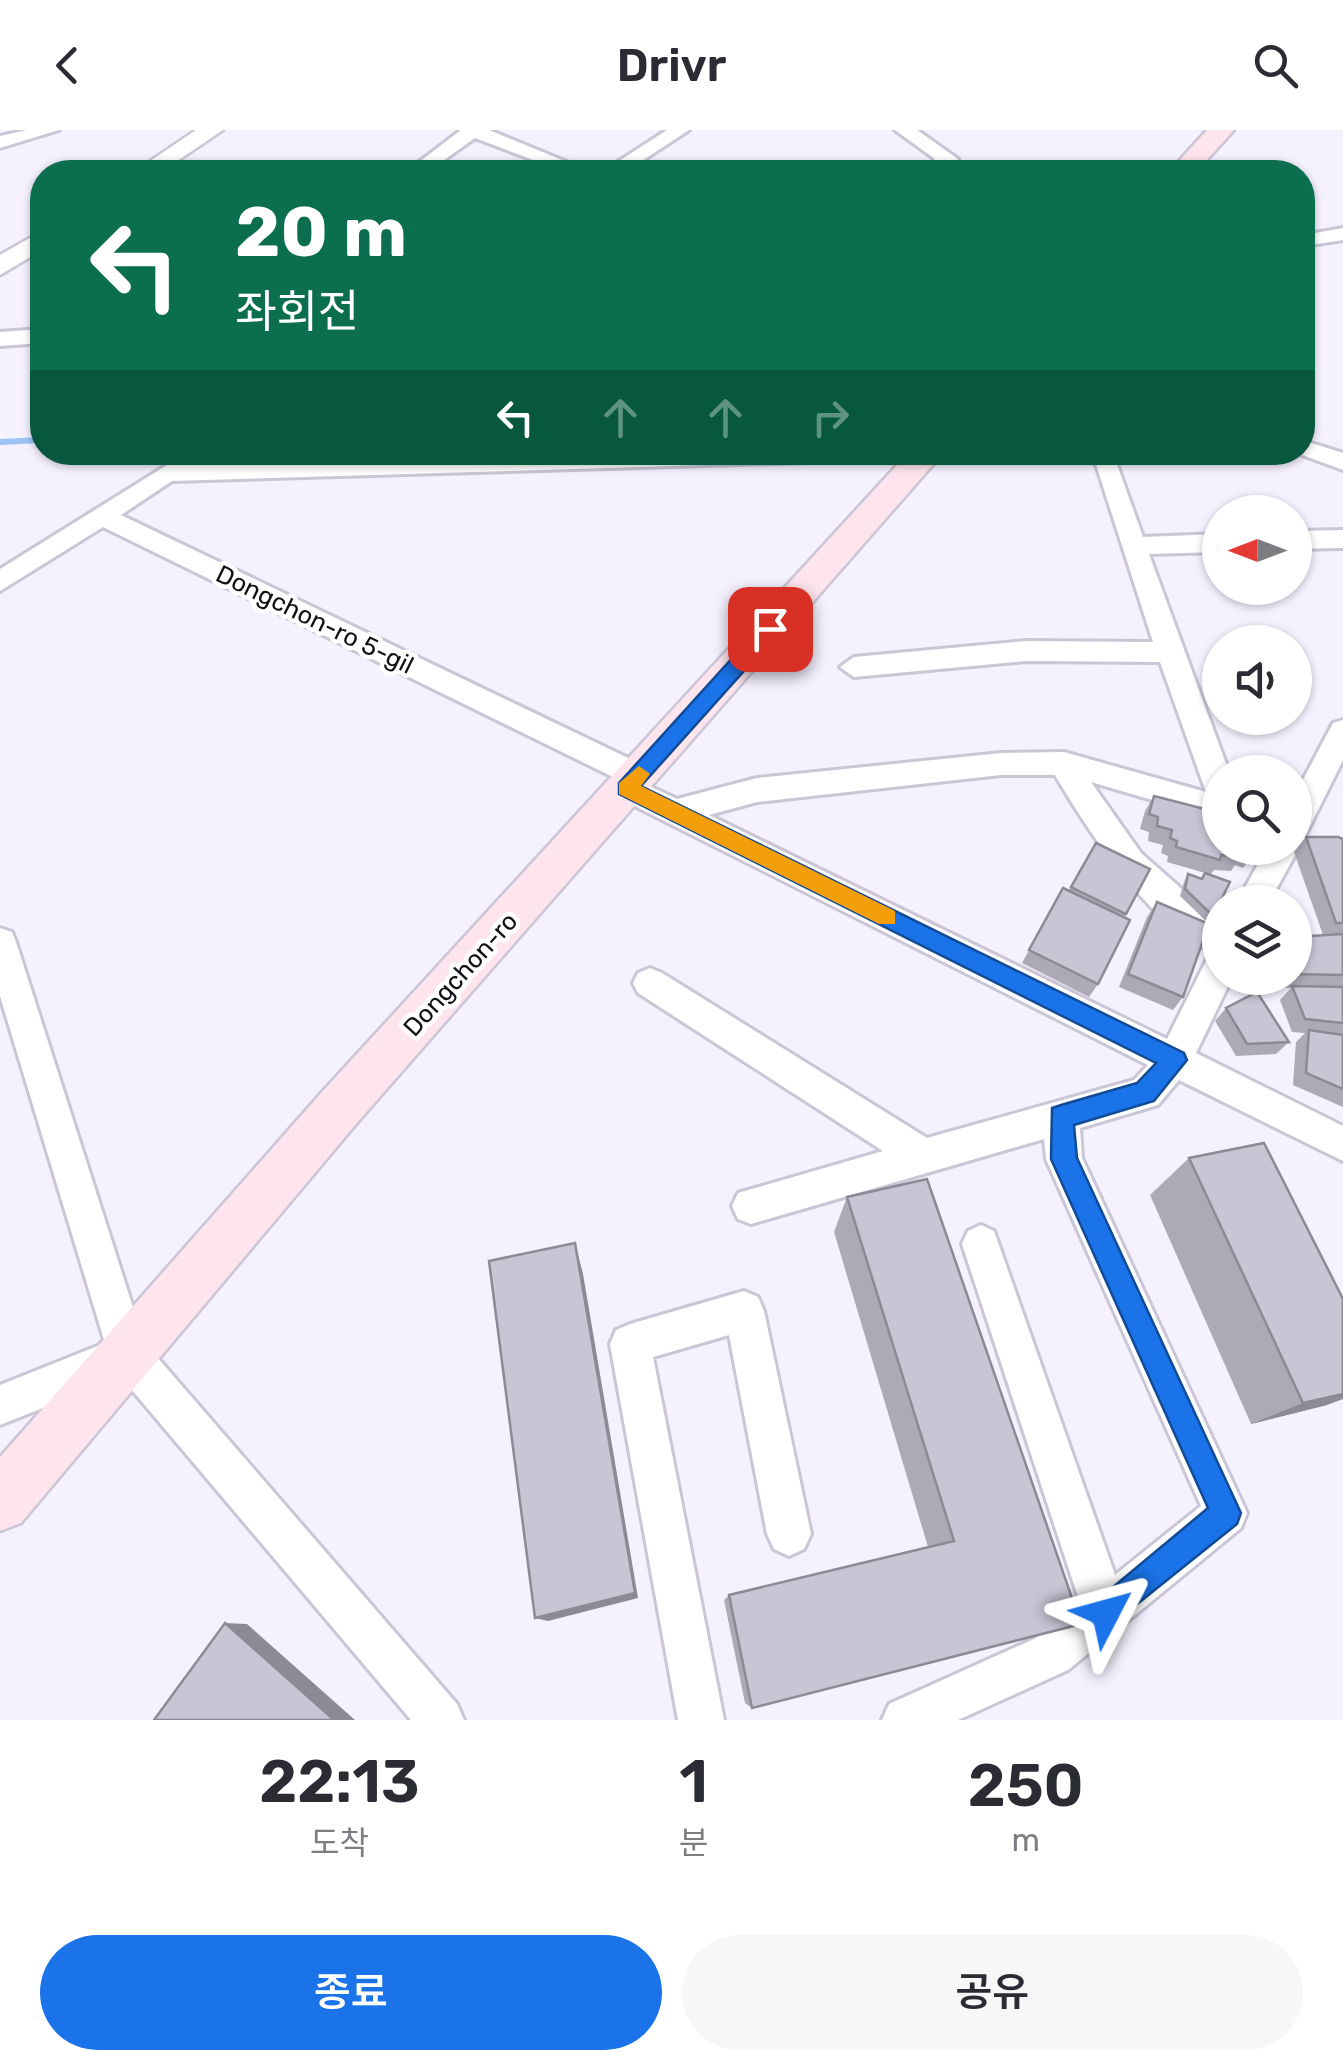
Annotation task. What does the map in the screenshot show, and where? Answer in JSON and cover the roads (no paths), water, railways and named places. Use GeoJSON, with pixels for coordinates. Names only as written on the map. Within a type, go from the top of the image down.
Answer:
{"type":"FeatureCollection","features":[{"type":"Feature","properties":{"kind":"main road"},"geometry":{"type":"LineString","coordinates":[[1193,160],[1221,130]]}},
{"type":"Feature","properties":{"kind":"main road","name":"Dongchon-ro"},"geometry":{"type":"LineString","coordinates":[[0,1502],[339,1108],[916,465]]}},
{"type":"Feature","properties":{"kind":"street"},"geometry":{"type":"LineString","coordinates":[[0,142],[50,130]]}},
{"type":"Feature","properties":{"kind":"street"},"geometry":{"type":"LineString","coordinates":[[165,160],[212,130]]}},
{"type":"Feature","properties":{"kind":"street"},"geometry":{"type":"LineString","coordinates":[[431,160],[472,130],[550,160]]}},
{"type":"Feature","properties":{"kind":"street"},"geometry":{"type":"LineString","coordinates":[[631,160],[680,130]]}},
{"type":"Feature","properties":{"kind":"street"},"geometry":{"type":"LineString","coordinates":[[904,130],[948,158],[945,160]]}},
{"type":"Feature","properties":{"kind":"street"},"geometry":{"type":"LineString","coordinates":[[1315,239],[1343,234]]}},
{"type":"Feature","properties":{"kind":"street"},"geometry":{"type":"LineString","coordinates":[[0,267],[30,247]]}},
{"type":"Feature","properties":{"kind":"street"},"geometry":{"type":"LineString","coordinates":[[0,339],[30,337]]}},
{"type":"Feature","properties":{"kind":"street"},"geometry":{"type":"LineString","coordinates":[[1315,452],[1342,461]]}},
{"type":"Feature","properties":{"kind":"street"},"geometry":{"type":"LineString","coordinates":[[0,582],[167,472],[415,465]]}},
{"type":"Feature","properties":{"kind":"street"},"geometry":{"type":"LineString","coordinates":[[1105,465],[1208,755]]}},
{"type":"Feature","properties":{"kind":"street","name":"Dongchon-ro 5-gil"},"geometry":{"type":"LineString","coordinates":[[102,516],[632,782],[674,812],[1342,1146]]}},
{"type":"Feature","properties":{"kind":"street"},"geometry":{"type":"LineString","coordinates":[[1312,540],[1343,539]]}},
{"type":"Feature","properties":{"kind":"street"},"geometry":{"type":"LineString","coordinates":[[1133,546],[1202,544]]}},
{"type":"Feature","properties":{"kind":"street"},"geometry":{"type":"LineString","coordinates":[[854,667],[1026,651],[1172,652]]}},
{"type":"Feature","properties":{"kind":"street"},"geometry":{"type":"LineString","coordinates":[[1312,793],[1343,731]]}},
{"type":"Feature","properties":{"kind":"street"},"geometry":{"type":"LineString","coordinates":[[1064,763],[1104,834],[1154,888],[1202,927]]}},
{"type":"Feature","properties":{"kind":"street"},"geometry":{"type":"LineString","coordinates":[[674,812],[757,790],[1001,764],[1064,763],[1202,803]]}},
{"type":"Feature","properties":{"kind":"street"},"geometry":{"type":"LineString","coordinates":[[1312,834],[1327,840]]}},
{"type":"Feature","properties":{"kind":"street"},"geometry":{"type":"LineString","coordinates":[[0,942],[128,1354],[441,1720]]}},
{"type":"Feature","properties":{"kind":"street"},"geometry":{"type":"LineString","coordinates":[[650,983],[923,1156]]}},
{"type":"Feature","properties":{"kind":"street"},"geometry":{"type":"LineString","coordinates":[[751,1206],[1145,1093],[1175,1060],[1206,995]]}},
{"type":"Feature","properties":{"kind":"street"},"geometry":{"type":"LineString","coordinates":[[906,1720],[1052,1654],[1226,1513],[1064,1159],[1061,1117]]}},
{"type":"Feature","properties":{"kind":"street"},"geometry":{"type":"LineString","coordinates":[[981,1244],[1106,1613]]}},
{"type":"Feature","properties":{"kind":"street"},"geometry":{"type":"LineString","coordinates":[[702,1720],[630,1344],[744,1312],[789,1534]]}},
{"type":"Feature","properties":{"kind":"street"},"geometry":{"type":"LineString","coordinates":[[0,1405],[128,1354]]}},
{"type":"Feature","properties":{"kind":"waterway"},"geometry":{"type":"LineString","coordinates":[[0,442],[30,441]]}}]}
